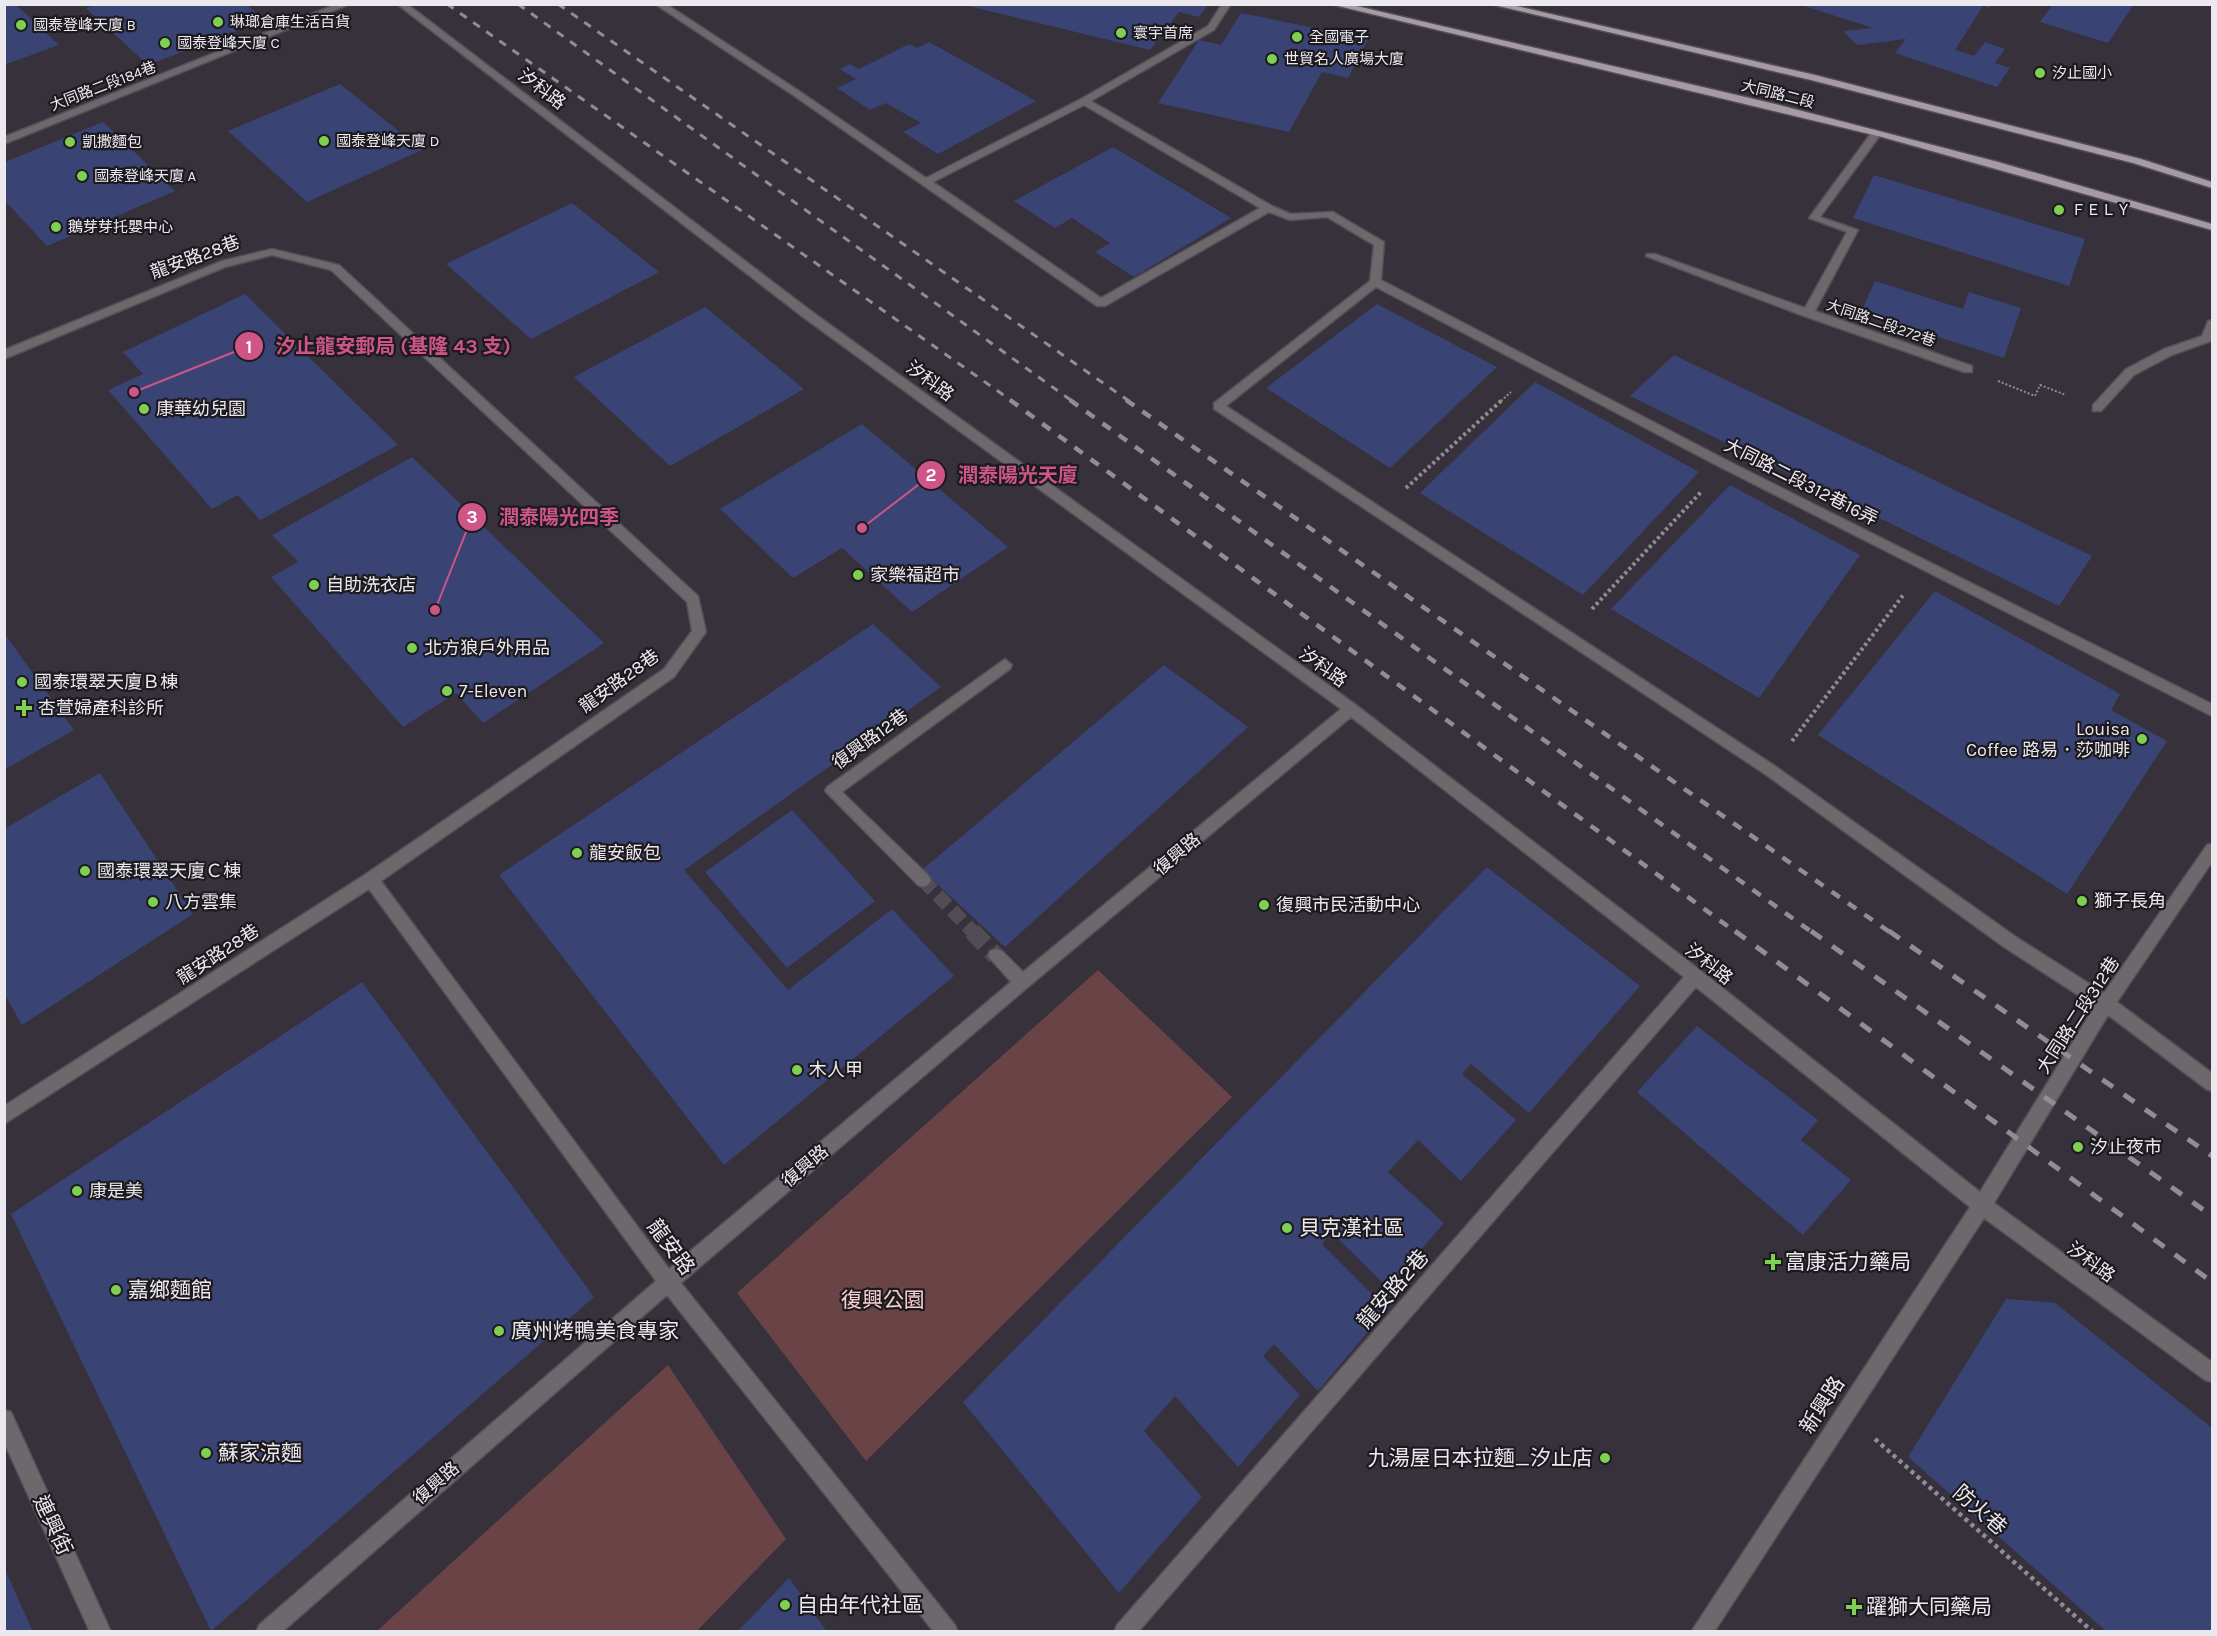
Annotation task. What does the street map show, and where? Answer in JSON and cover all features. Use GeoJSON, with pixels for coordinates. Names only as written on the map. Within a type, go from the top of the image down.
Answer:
{"type":"FeatureCollection","features":[{"type":"Feature","properties":{"kind":"main road","name":"大同路二段"},"geometry":{"type":"LineString","coordinates":[[1334,4],[1401,16],[1983,160],[2212,227]]}},
{"type":"Feature","properties":{"kind":"main road","name":"大同路二段"},"geometry":{"type":"LineString","coordinates":[[1494,4],[1812,77],[2136,161],[2212,185]]}},
{"type":"Feature","properties":{"kind":"street","name":"汐科路"},"geometry":{"type":"LineString","coordinates":[[401,4],[807,314],[1351,709],[1695,976],[1982,1205],[2212,1373]]}},
{"type":"Feature","properties":{"kind":"street"},"geometry":{"type":"LineString","coordinates":[[659,4],[796,93],[1101,303],[1268,208]]}},
{"type":"Feature","properties":{"kind":"street"},"geometry":{"type":"LineString","coordinates":[[925,182],[1084,101],[1211,28],[1227,4]]}},
{"type":"Feature","properties":{"kind":"street","name":"大同路二段184巷"},"geometry":{"type":"LineString","coordinates":[[4,141],[342,6]]}},
{"type":"Feature","properties":{"kind":"street"},"geometry":{"type":"LineString","coordinates":[[1084,101],[1268,208],[1290,217],[1329,214],[1380,244],[1375,282],[1218,406],[1770,770],[2010,942],[2106,1004],[2212,1083]]}},
{"type":"Feature","properties":{"kind":"street","name":"大同路二段272巷"},"geometry":{"type":"LineString","coordinates":[[1876,134],[1814,218],[1853,230],[1808,313],[1968,369]]}},
{"type":"Feature","properties":{"kind":"street","name":"龍安路28巷"},"geometry":{"type":"LineString","coordinates":[[4,355],[222,264],[272,252],[335,267],[364,297],[693,600],[699,632],[669,673],[370,879],[4,1116]]}},
{"type":"Feature","properties":{"kind":"street"},"geometry":{"type":"LineString","coordinates":[[1651,256],[1808,313]]}},
{"type":"Feature","properties":{"kind":"street","name":"大同路二段312巷16弄"},"geometry":{"type":"LineString","coordinates":[[1375,282],[1726,465],[2212,710]]}},
{"type":"Feature","properties":{"kind":"street"},"geometry":{"type":"LineString","coordinates":[[2097,408],[2130,372],[2168,352],[2207,338],[2212,324]]}},
{"type":"Feature","properties":{"kind":"street","name":"復興路12巷"},"geometry":{"type":"LineString","coordinates":[[923,880],[832,791],[1005,665]]}},
{"type":"Feature","properties":{"kind":"street","name":"復興路"},"geometry":{"type":"LineString","coordinates":[[266,1632],[668,1282],[1022,982],[1351,709]]}},
{"type":"Feature","properties":{"kind":"street","name":"大同路二段312巷"},"geometry":{"type":"LineString","coordinates":[[1982,1205],[2106,1004],[2207,869],[2212,850]]}},
{"type":"Feature","properties":{"kind":"street","name":"龍安路"},"geometry":{"type":"LineString","coordinates":[[370,879],[668,1282],[948,1632]]}},
{"type":"Feature","properties":{"kind":"street"},"geometry":{"type":"LineString","coordinates":[[996,956],[1022,982]]}},
{"type":"Feature","properties":{"kind":"street","name":"龍安路2巷"},"geometry":{"type":"LineString","coordinates":[[1124,1632],[1695,976]]}},
{"type":"Feature","properties":{"kind":"street","name":"新興路"},"geometry":{"type":"LineString","coordinates":[[1701,1632],[1982,1205]]}},
{"type":"Feature","properties":{"kind":"street","name":"連興街"},"geometry":{"type":"LineString","coordinates":[[4,1419],[101,1632]]}},
{"type":"Feature","properties":{"kind":"path"},"geometry":{"type":"LineString","coordinates":[[1379,513],[1540,366]]}},
{"type":"Feature","properties":{"kind":"path"},"geometry":{"type":"LineString","coordinates":[[1968,369],[2035,396],[2040,385],[2097,408]]}},
{"type":"Feature","properties":{"kind":"path"},"geometry":{"type":"LineString","coordinates":[[1567,636],[1726,465]]}},
{"type":"Feature","properties":{"kind":"path"},"geometry":{"type":"LineString","coordinates":[[1770,770],[1926,565]]}},
{"type":"Feature","properties":{"kind":"path","name":"防火巷"},"geometry":{"type":"LineString","coordinates":[[1845,1413],[2093,1632]]}},
{"type":"Feature","properties":{"kind":"green space","name":"復興公園"},"geometry":{"type":"Polygon","coordinates":[[[1098,970],[1232,1097],[866,1461],[737,1293],[1098,970]]]}},
{"type":"Feature","properties":{"kind":"green space"},"geometry":{"type":"Polygon","coordinates":[[[668,1365],[786,1539],[697,1631],[377,1631],[668,1365]]]}},
{"type":"Feature","properties":{"kind":"building","name":"國泰登峰天廈 B"},"geometry":{"type":"Polygon","coordinates":[[[4,4],[15,4],[59,45],[4,65],[4,4]]]}},
{"type":"Feature","properties":{"kind":"building","name":"國泰登峰天廈 C"},"geometry":{"type":"Polygon","coordinates":[[[96,4],[246,4],[265,20],[148,65],[86,8],[96,4]]]}},
{"type":"Feature","properties":{"kind":"building","name":"寰宇首席"},"geometry":{"type":"Polygon","coordinates":[[[960,4],[1208,4],[1199,17],[1179,12],[1150,50],[960,4]]]}},
{"type":"Feature","properties":{"kind":"building"},"geometry":{"type":"Polygon","coordinates":[[[1798,4],[1990,4],[1989,8],[1983,6],[1955,50],[1974,56],[1985,42],[2005,49],[1995,63],[2010,68],[1997,87],[1895,53],[1906,39],[1857,45],[1843,31],[1873,28],[1798,4]]]}},
{"type":"Feature","properties":{"kind":"building"},"geometry":{"type":"Polygon","coordinates":[[[2053,4],[2134,4],[2108,43],[2040,22],[2053,4]]]}},
{"type":"Feature","properties":{"kind":"building","name":"世貿名人廣場大廈"},"geometry":{"type":"Polygon","coordinates":[[[1241,13],[1368,39],[1348,78],[1322,72],[1289,132],[1158,103],[1199,40],[1221,45],[1241,13]]]}},
{"type":"Feature","properties":{"kind":"building"},"geometry":{"type":"Polygon","coordinates":[[[929,42],[1036,101],[938,154],[903,132],[921,123],[886,103],[870,110],[837,88],[856,79],[840,69],[850,64],[859,69],[909,44],[917,48],[929,42]]]}},
{"type":"Feature","properties":{"kind":"building","name":"國泰登峰天廈 D"},"geometry":{"type":"Polygon","coordinates":[[[340,84],[422,150],[307,202],[228,131],[340,84]]]}},
{"type":"Feature","properties":{"kind":"building","name":"國泰登峰天廈 A"},"geometry":{"type":"Polygon","coordinates":[[[103,122],[175,191],[47,246],[5,201],[5,162],[103,122]]]}},
{"type":"Feature","properties":{"kind":"building"},"geometry":{"type":"Polygon","coordinates":[[[1113,147],[1231,218],[1134,277],[1095,252],[1110,243],[1072,218],[1055,228],[1014,201],[1113,147]]]}},
{"type":"Feature","properties":{"kind":"building"},"geometry":{"type":"Polygon","coordinates":[[[1874,175],[2085,239],[2069,286],[1853,218],[1874,175]]]}},
{"type":"Feature","properties":{"kind":"building"},"geometry":{"type":"Polygon","coordinates":[[[572,203],[659,272],[531,339],[446,264],[572,203]]]}},
{"type":"Feature","properties":{"kind":"building"},"geometry":{"type":"Polygon","coordinates":[[[1875,281],[1963,309],[1969,292],[2021,308],[2004,358],[1861,312],[1875,281]]]}},
{"type":"Feature","properties":{"kind":"building"},"geometry":{"type":"Polygon","coordinates":[[[245,294],[398,445],[260,520],[238,495],[212,509],[108,390],[143,374],[123,352],[245,294]]]}},
{"type":"Feature","properties":{"kind":"building"},"geometry":{"type":"Polygon","coordinates":[[[1377,304],[1497,367],[1390,468],[1266,388],[1377,304]]]}},
{"type":"Feature","properties":{"kind":"building"},"geometry":{"type":"Polygon","coordinates":[[[705,307],[804,389],[670,466],[574,377],[705,307]]]}},
{"type":"Feature","properties":{"kind":"building"},"geometry":{"type":"Polygon","coordinates":[[[1674,355],[2092,556],[2059,606],[1630,396],[1674,355]]]}},
{"type":"Feature","properties":{"kind":"building"},"geometry":{"type":"Polygon","coordinates":[[[1535,382],[1699,472],[1583,595],[1420,493],[1535,382]]]}},
{"type":"Feature","properties":{"kind":"building"},"geometry":{"type":"Polygon","coordinates":[[[862,424],[1008,547],[912,612],[842,548],[793,578],[720,509],[862,424]]]}},
{"type":"Feature","properties":{"kind":"building"},"geometry":{"type":"Polygon","coordinates":[[[412,457],[604,643],[483,723],[456,693],[403,727],[271,577],[298,562],[272,535],[412,457]]]}},
{"type":"Feature","properties":{"kind":"building"},"geometry":{"type":"Polygon","coordinates":[[[1730,485],[1860,555],[1759,698],[1611,609],[1730,485]]]}},
{"type":"Feature","properties":{"kind":"building"},"geometry":{"type":"Polygon","coordinates":[[[1935,591],[2120,694],[2111,710],[2167,741],[2067,894],[1818,735],[1935,591]]]}},
{"type":"Feature","properties":{"kind":"building"},"geometry":{"type":"Polygon","coordinates":[[[873,624],[941,687],[684,870],[788,990],[892,909],[954,976],[724,1165],[499,875],[873,624]]]}},
{"type":"Feature","properties":{"kind":"building","name":"國泰環翠天廈Ｂ棟"},"geometry":{"type":"Polygon","coordinates":[[[4,633],[74,730],[4,770],[4,633]]]}},
{"type":"Feature","properties":{"kind":"building"},"geometry":{"type":"Polygon","coordinates":[[[1164,665],[1248,727],[1005,947],[922,870],[1164,665]]]}},
{"type":"Feature","properties":{"kind":"building","name":"國泰環翠天廈Ｃ棟"},"geometry":{"type":"Polygon","coordinates":[[[100,773],[193,914],[22,1025],[4,993],[4,829],[100,773]]]}},
{"type":"Feature","properties":{"kind":"building"},"geometry":{"type":"Polygon","coordinates":[[[792,810],[875,901],[787,968],[705,872],[792,810]]]}},
{"type":"Feature","properties":{"kind":"building","name":"貝克漢社區"},"geometry":{"type":"Polygon","coordinates":[[[1487,867],[1640,986],[1529,1113],[1471,1064],[1462,1074],[1516,1120],[1461,1181],[1418,1140],[1388,1172],[1444,1223],[1388,1288],[1331,1232],[1322,1244],[1387,1309],[1318,1391],[1274,1344],[1263,1356],[1300,1395],[1238,1467],[1175,1396],[1144,1431],[1202,1497],[1119,1593],[963,1402],[1487,867]]]}},
{"type":"Feature","properties":{"kind":"building"},"geometry":{"type":"Polygon","coordinates":[[[362,982],[594,1297],[211,1631],[11,1214],[362,982]]]}},
{"type":"Feature","properties":{"kind":"building"},"geometry":{"type":"Polygon","coordinates":[[[1697,1026],[1818,1120],[1801,1140],[1851,1180],[1803,1235],[1637,1092],[1697,1026]]]}},
{"type":"Feature","properties":{"kind":"building"},"geometry":{"type":"Polygon","coordinates":[[[2006,1299],[2055,1303],[2212,1428],[2212,1632],[2107,1632],[1908,1457],[2006,1299]]]}},
{"type":"Feature","properties":{"kind":"building"},"geometry":{"type":"Polygon","coordinates":[[[4,1567],[33,1632],[4,1632],[4,1567]]]}},
{"type":"Feature","properties":{"kind":"building","name":"自由年代社區"},"geometry":{"type":"Polygon","coordinates":[[[789,1578],[827,1632],[737,1632],[789,1578]]]}},
{"type":"Feature","properties":{"kind":"tunnel"},"geometry":{"type":"LineString","coordinates":[[923,880],[974,933]]}},
{"type":"Feature","properties":{"kind":"tunnel"},"geometry":{"type":"LineString","coordinates":[[972,931],[996,956]]}},
{"type":"Feature","properties":{"kind":"railway"},"geometry":{"type":"LineString","coordinates":[[447,4],[1012,401]]}},
{"type":"Feature","properties":{"kind":"railway"},"geometry":{"type":"LineString","coordinates":[[518,4],[1072,401]]}},
{"type":"Feature","properties":{"kind":"railway"},"geometry":{"type":"LineString","coordinates":[[558,4],[1129,401]]}},
{"type":"Feature","properties":{"kind":"railway"},"geometry":{"type":"LineString","coordinates":[[1010,400],[1737,933]]}},
{"type":"Feature","properties":{"kind":"railway"},"geometry":{"type":"LineString","coordinates":[[1070,400],[1813,933]]}},
{"type":"Feature","properties":{"kind":"railway"},"geometry":{"type":"LineString","coordinates":[[1126,400],[1891,933]]}},
{"type":"Feature","properties":{"kind":"railway"},"geometry":{"type":"LineString","coordinates":[[1735,931],[2212,1282]]}},
{"type":"Feature","properties":{"kind":"railway"},"geometry":{"type":"LineString","coordinates":[[1811,931],[2212,1216]]}},
{"type":"Feature","properties":{"kind":"railway"},"geometry":{"type":"LineString","coordinates":[[1889,931],[2212,1156]]}},
{"type":"Feature","properties":{"kind":"place","name":"琳瑯倉庫生活百貨"},"geometry":{"type":"Point","coordinates":[218,22]}},
{"type":"Feature","properties":{"kind":"place","name":"國泰登峰天廈 B"},"geometry":{"type":"Point","coordinates":[21,25]}},
{"type":"Feature","properties":{"kind":"place","name":"寰宇首席"},"geometry":{"type":"Point","coordinates":[1121,33]}},
{"type":"Feature","properties":{"kind":"place","name":"全國電子"},"geometry":{"type":"Point","coordinates":[1297,37]}},
{"type":"Feature","properties":{"kind":"place","name":"國泰登峰天廈 C"},"geometry":{"type":"Point","coordinates":[165,43]}},
{"type":"Feature","properties":{"kind":"place","name":"世貿名人廣場大廈"},"geometry":{"type":"Point","coordinates":[1272,59]}},
{"type":"Feature","properties":{"kind":"place","name":"汐止國小"},"geometry":{"type":"Point","coordinates":[2040,73]}},
{"type":"Feature","properties":{"kind":"place","name":"國泰登峰天廈 D"},"geometry":{"type":"Point","coordinates":[324,141]}},
{"type":"Feature","properties":{"kind":"place","name":"凱撒麵包"},"geometry":{"type":"Point","coordinates":[70,142]}},
{"type":"Feature","properties":{"kind":"place","name":"國泰登峰天廈 A"},"geometry":{"type":"Point","coordinates":[82,176]}},
{"type":"Feature","properties":{"kind":"place","name":"ＦＥＬＹ"},"geometry":{"type":"Point","coordinates":[2059,210]}},
{"type":"Feature","properties":{"kind":"place","name":"鵝芽芽托嬰中心"},"geometry":{"type":"Point","coordinates":[56,227]}},
{"type":"Feature","properties":{"kind":"place","name":"汐止龍安郵局 (基隆 43 支)"},"geometry":{"type":"Point","coordinates":[134,392]}},
{"type":"Feature","properties":{"kind":"place","name":"康華幼兒園"},"geometry":{"type":"Point","coordinates":[144,409]}},
{"type":"Feature","properties":{"kind":"place","name":"潤泰陽光天廈"},"geometry":{"type":"Point","coordinates":[862,528]}},
{"type":"Feature","properties":{"kind":"place","name":"家樂福超市"},"geometry":{"type":"Point","coordinates":[858,575]}},
{"type":"Feature","properties":{"kind":"place","name":"自助洗衣店"},"geometry":{"type":"Point","coordinates":[314,585]}},
{"type":"Feature","properties":{"kind":"place","name":"潤泰陽光四季"},"geometry":{"type":"Point","coordinates":[435,610]}},
{"type":"Feature","properties":{"kind":"place","name":"北方狼戶外用品"},"geometry":{"type":"Point","coordinates":[412,648]}},
{"type":"Feature","properties":{"kind":"place","name":"國泰環翠天廈Ｂ棟"},"geometry":{"type":"Point","coordinates":[22,682]}},
{"type":"Feature","properties":{"kind":"place","name":"7-Eleven"},"geometry":{"type":"Point","coordinates":[447,691]}},
{"type":"Feature","properties":{"kind":"place","name":"杏萱婦產科診所"},"geometry":{"type":"Point","coordinates":[24,708]}},
{"type":"Feature","properties":{"kind":"place","name":"Louisa Coffee 路易．莎咖啡"},"geometry":{"type":"Point","coordinates":[2142,739]}},
{"type":"Feature","properties":{"kind":"place","name":"龍安飯包"},"geometry":{"type":"Point","coordinates":[577,853]}},
{"type":"Feature","properties":{"kind":"place","name":"國泰環翠天廈Ｃ棟"},"geometry":{"type":"Point","coordinates":[85,871]}},
{"type":"Feature","properties":{"kind":"place","name":"獅子長角"},"geometry":{"type":"Point","coordinates":[2082,901]}},
{"type":"Feature","properties":{"kind":"place","name":"八方雲集"},"geometry":{"type":"Point","coordinates":[153,902]}},
{"type":"Feature","properties":{"kind":"place","name":"復興市民活動中心"},"geometry":{"type":"Point","coordinates":[1264,905]}},
{"type":"Feature","properties":{"kind":"place","name":"木人甲"},"geometry":{"type":"Point","coordinates":[797,1070]}},
{"type":"Feature","properties":{"kind":"place","name":"汐止夜市"},"geometry":{"type":"Point","coordinates":[2078,1147]}},
{"type":"Feature","properties":{"kind":"place","name":"康是美"},"geometry":{"type":"Point","coordinates":[77,1191]}},
{"type":"Feature","properties":{"kind":"place","name":"貝克漢社區"},"geometry":{"type":"Point","coordinates":[1287,1228]}},
{"type":"Feature","properties":{"kind":"place","name":"富康活力藥局"},"geometry":{"type":"Point","coordinates":[1773,1262]}},
{"type":"Feature","properties":{"kind":"place","name":"嘉鄉麵館"},"geometry":{"type":"Point","coordinates":[116,1290]}},
{"type":"Feature","properties":{"kind":"place","name":"廣州烤鴨美食專家"},"geometry":{"type":"Point","coordinates":[499,1331]}},
{"type":"Feature","properties":{"kind":"place","name":"蘇家涼麵"},"geometry":{"type":"Point","coordinates":[206,1453]}},
{"type":"Feature","properties":{"kind":"place","name":"九湯屋日本拉麵_汐止店"},"geometry":{"type":"Point","coordinates":[1605,1458]}},
{"type":"Feature","properties":{"kind":"place","name":"自由年代社區"},"geometry":{"type":"Point","coordinates":[785,1605]}},
{"type":"Feature","properties":{"kind":"place","name":"躍獅大同藥局"},"geometry":{"type":"Point","coordinates":[1854,1607]}}]}
